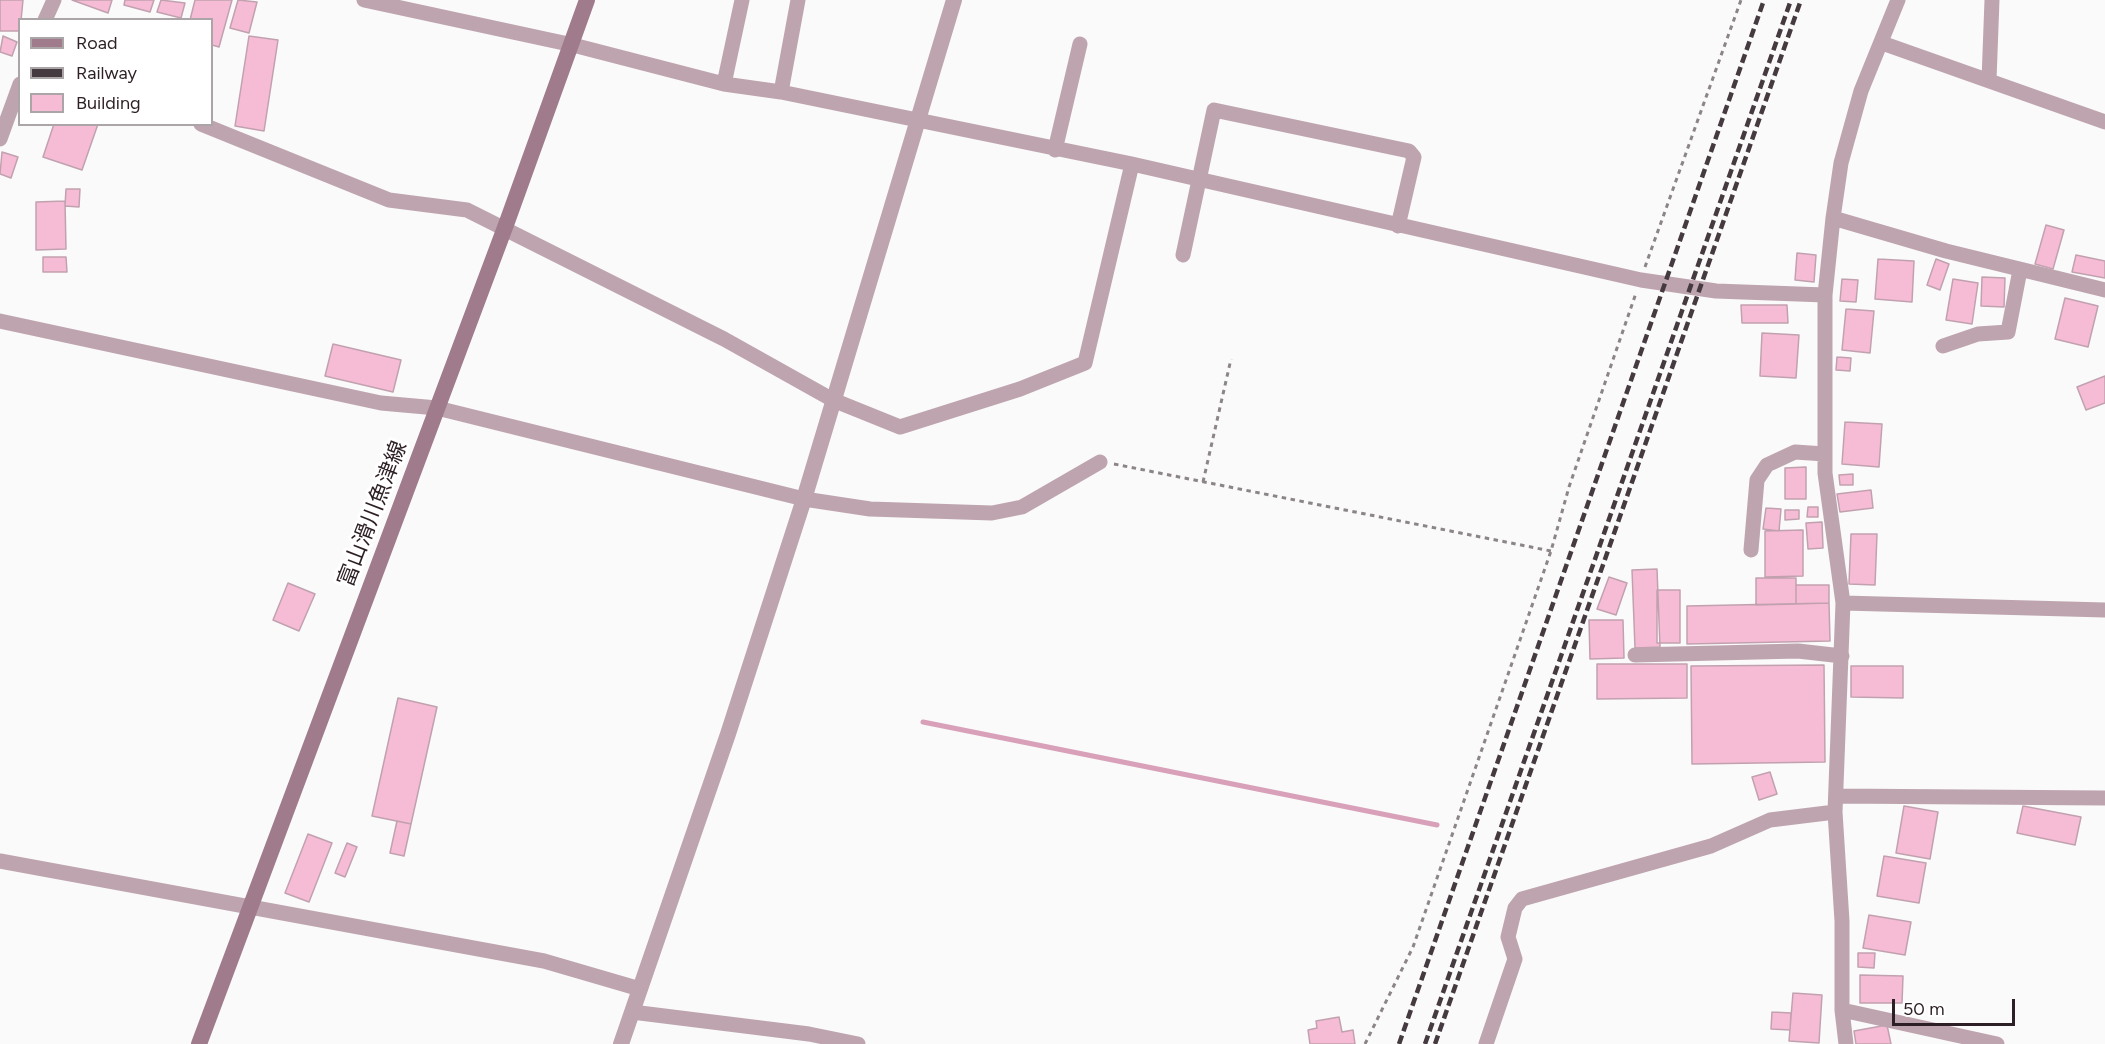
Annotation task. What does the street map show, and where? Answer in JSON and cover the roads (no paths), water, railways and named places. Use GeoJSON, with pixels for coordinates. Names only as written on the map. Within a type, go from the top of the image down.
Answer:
{"type":"FeatureCollection","features":[{"type":"Feature","properties":{"kind":"main road","name":"富山滑川魚津線"},"geometry":{"type":"LineString","coordinates":[[199,1044],[573,45],[587,0]]}},
{"type":"Feature","properties":{"kind":"street"},"geometry":{"type":"LineString","coordinates":[[46,18],[54,0]]}},
{"type":"Feature","properties":{"kind":"street"},"geometry":{"type":"LineString","coordinates":[[364,0],[404,4],[724,84],[781,92],[1132,164],[1641,280],[1716,291],[1825,295]]}},
{"type":"Feature","properties":{"kind":"street"},"geometry":{"type":"LineString","coordinates":[[724,84],[742,0]]}},
{"type":"Feature","properties":{"kind":"street"},"geometry":{"type":"LineString","coordinates":[[781,92],[798,0]]}},
{"type":"Feature","properties":{"kind":"street"},"geometry":{"type":"LineString","coordinates":[[621,1044],[728,734],[804,499],[954,0]]}},
{"type":"Feature","properties":{"kind":"street"},"geometry":{"type":"LineString","coordinates":[[1846,1044],[1842,1010],[1842,921],[1836,804],[1844,603],[1825,454],[1825,295],[1833,218],[1842,163],[1861,91],[1898,0]]}},
{"type":"Feature","properties":{"kind":"street"},"geometry":{"type":"LineString","coordinates":[[1989,80],[1992,0]]}},
{"type":"Feature","properties":{"kind":"street"},"geometry":{"type":"LineString","coordinates":[[1882,43],[2105,122]]}},
{"type":"Feature","properties":{"kind":"street"},"geometry":{"type":"LineString","coordinates":[[1055,150],[1080,44]]}},
{"type":"Feature","properties":{"kind":"street"},"geometry":{"type":"LineString","coordinates":[[0,138],[18,89]]}},
{"type":"Feature","properties":{"kind":"street"},"geometry":{"type":"LineString","coordinates":[[1183,255],[1214,110],[1409,151],[1414,157],[1398,226]]}},
{"type":"Feature","properties":{"kind":"street"},"geometry":{"type":"LineString","coordinates":[[206,126],[389,200],[467,210],[724,339],[834,400],[900,427],[1020,389],[1085,363],[1132,164]]}},
{"type":"Feature","properties":{"kind":"street"},"geometry":{"type":"LineString","coordinates":[[1833,218],[2020,270],[2105,290]]}},
{"type":"Feature","properties":{"kind":"street"},"geometry":{"type":"LineString","coordinates":[[1943,346],[1978,334],[2008,332],[2020,270]]}},
{"type":"Feature","properties":{"kind":"street"},"geometry":{"type":"LineString","coordinates":[[0,321],[381,403],[437,408],[804,499],[870,509],[992,513],[1022,507],[1100,462]]}},
{"type":"Feature","properties":{"kind":"street"},"geometry":{"type":"LineString","coordinates":[[1750,550],[1757,480],[1767,465],[1795,452],[1825,454]]}},
{"type":"Feature","properties":{"kind":"street"},"geometry":{"type":"LineString","coordinates":[[1844,603],[2105,610]]}},
{"type":"Feature","properties":{"kind":"street"},"geometry":{"type":"LineString","coordinates":[[1635,655],[1798,651],[1842,656]]}},
{"type":"Feature","properties":{"kind":"street"},"geometry":{"type":"LineString","coordinates":[[1486,1044],[1515,959],[1508,937],[1515,908],[1522,898],[1711,846],[1770,820],[1836,804],[2105,798]]}},
{"type":"Feature","properties":{"kind":"street"},"geometry":{"type":"LineString","coordinates":[[0,861],[544,961],[640,989]]}},
{"type":"Feature","properties":{"kind":"street"},"geometry":{"type":"LineString","coordinates":[[1842,1010],[1997,1044]]}},
{"type":"Feature","properties":{"kind":"street"},"geometry":{"type":"LineString","coordinates":[[632,1012],[810,1034],[858,1044]]}},
{"type":"Feature","properties":{"kind":"waterway"},"geometry":{"type":"LineString","coordinates":[[923,722],[1437,825]]}},
{"type":"Feature","properties":{"kind":"railway"},"geometry":{"type":"LineString","coordinates":[[1399,1044],[1764,0]]}},
{"type":"Feature","properties":{"kind":"railway"},"geometry":{"type":"LineString","coordinates":[[1425,1044],[1791,0]]}},
{"type":"Feature","properties":{"kind":"railway"},"geometry":{"type":"LineString","coordinates":[[1435,1044],[1801,0]]}}]}
